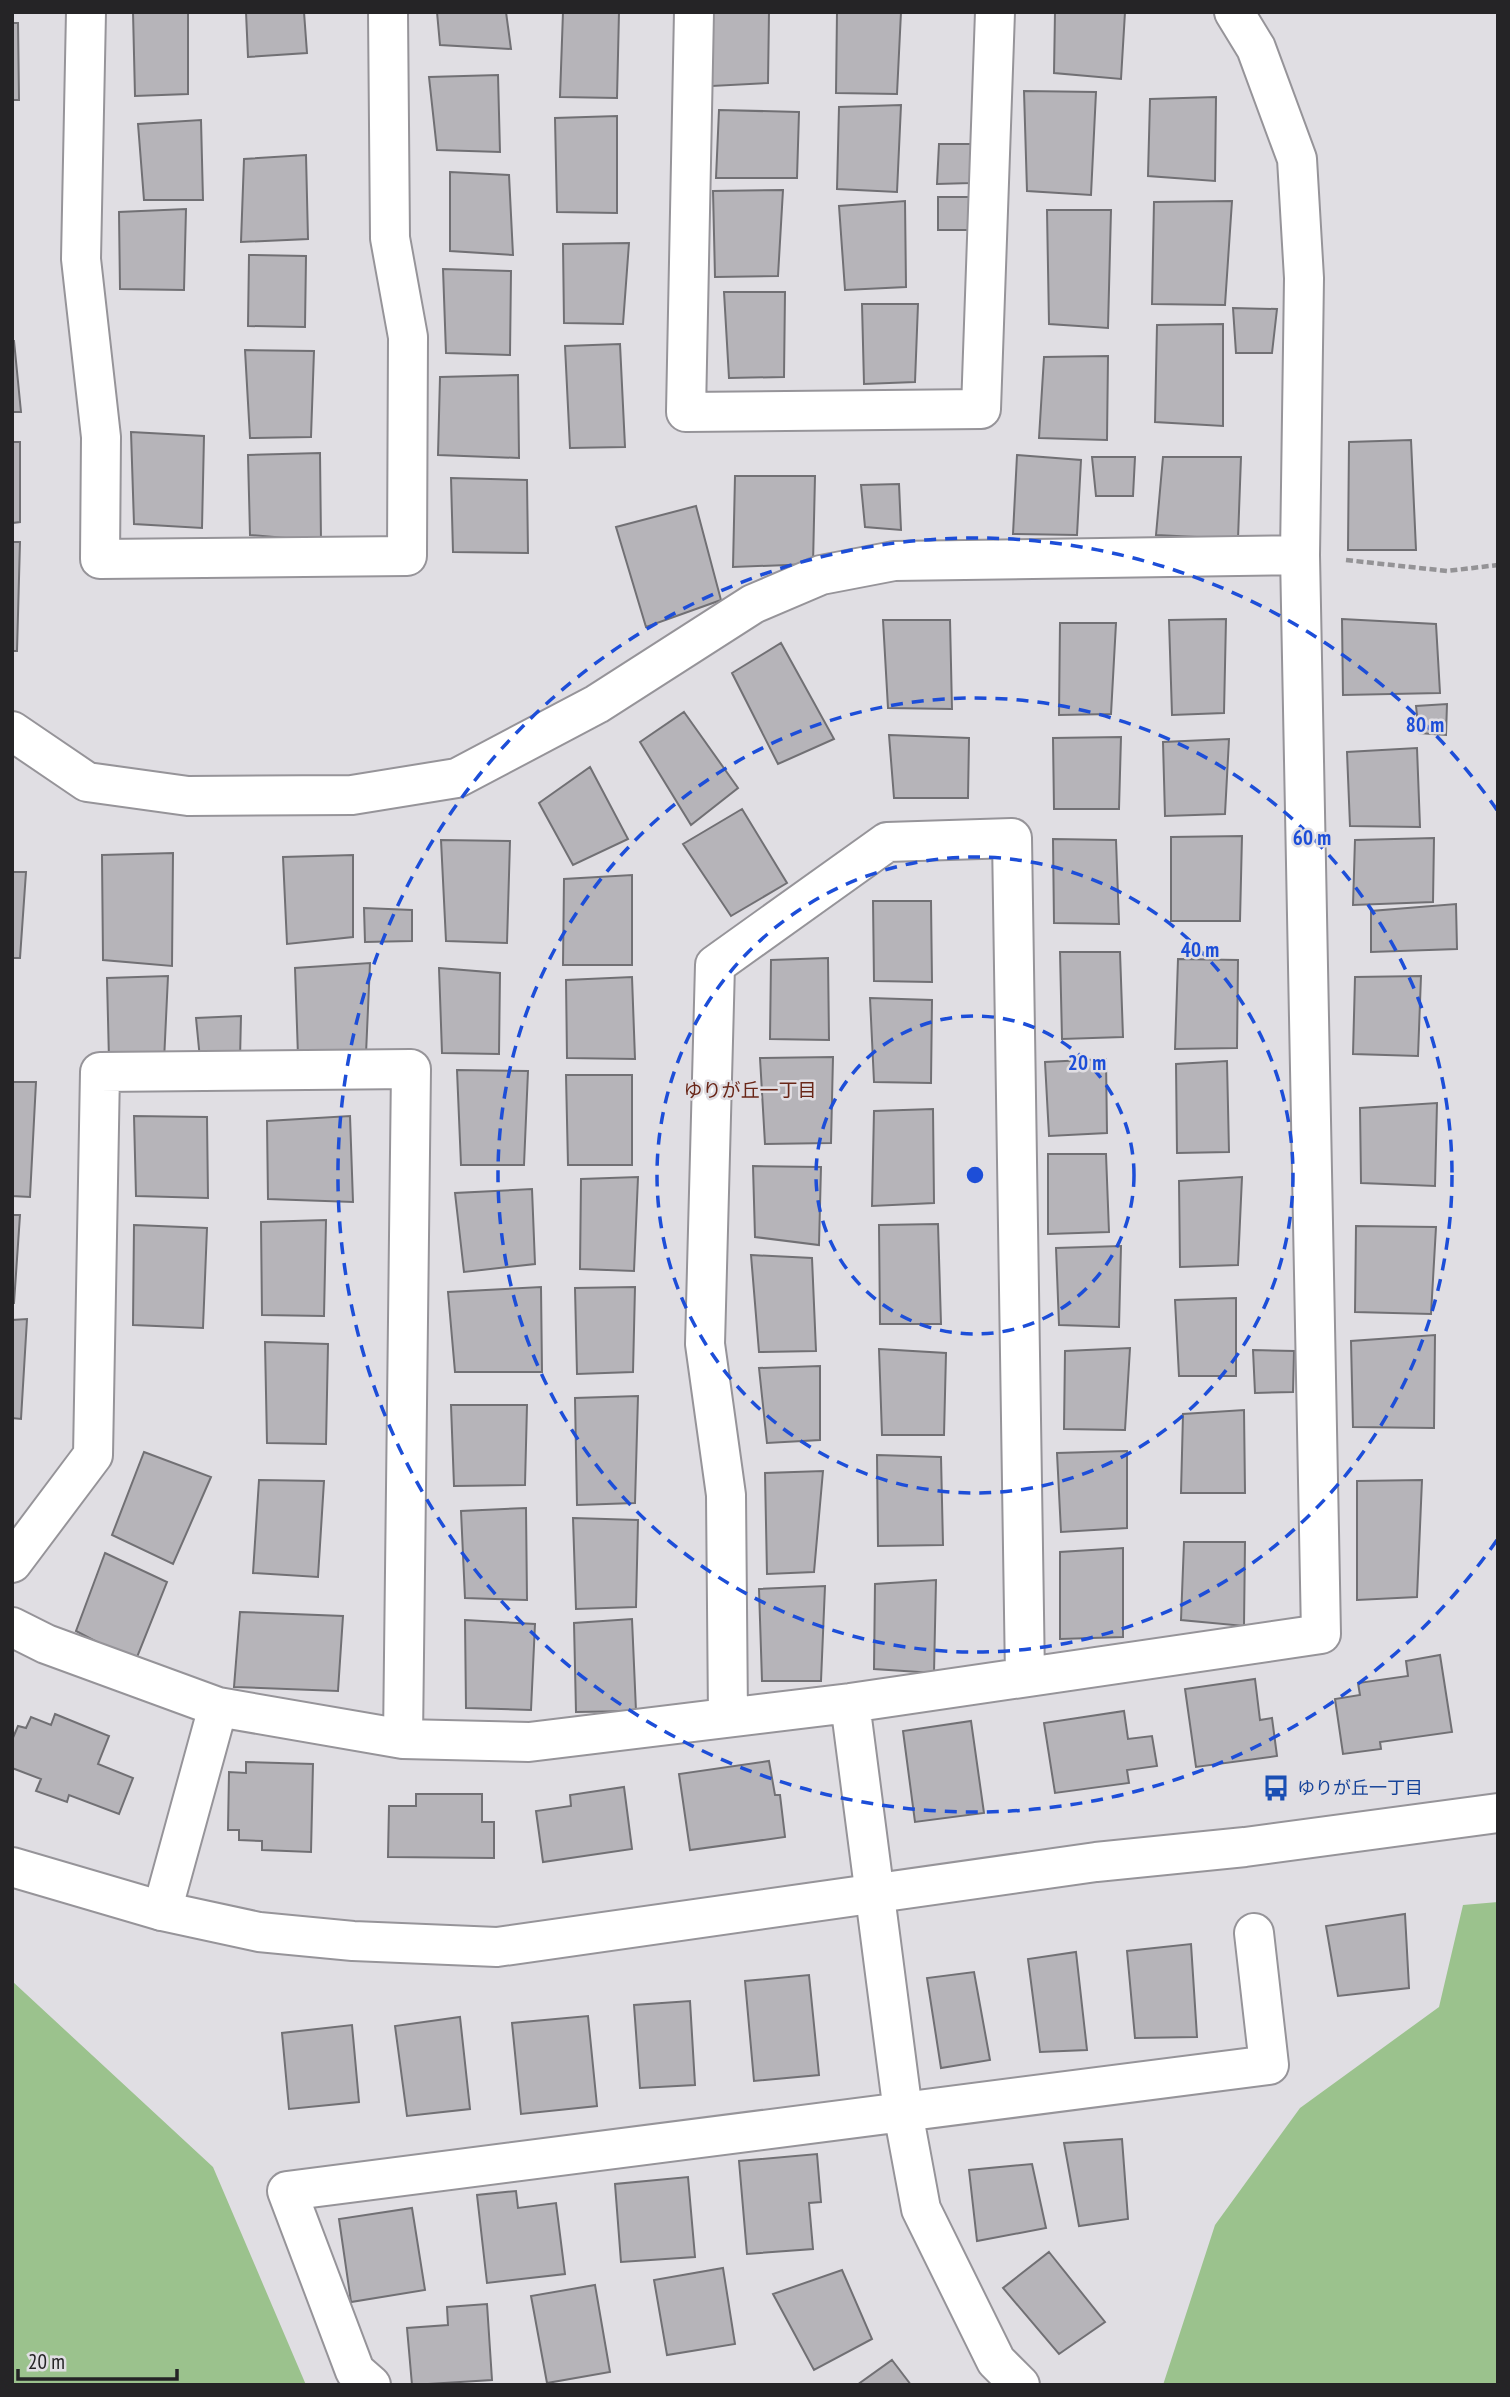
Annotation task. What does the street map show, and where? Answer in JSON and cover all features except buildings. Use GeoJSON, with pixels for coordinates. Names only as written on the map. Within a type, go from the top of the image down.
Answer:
{"type":"FeatureCollection","features":[{"type":"Feature","properties":{"kind":"street"},"geometry":{"type":"LineString","coordinates":[[86,12],[81,259],[101,437],[100,559],[407,556],[408,337],[390,238],[388,12]]}},
{"type":"Feature","properties":{"kind":"street"},"geometry":{"type":"LineString","coordinates":[[694,12],[686,412],[981,409],[995,12]]}},
{"type":"Feature","properties":{"kind":"street"},"geometry":{"type":"LineString","coordinates":[[12,1627],[46,1644],[218,1707],[403,1739],[529,1742],[850,1703],[1321,1634],[1300,555],[1304,278],[1297,159],[1256,48],[1234,12]]}},
{"type":"Feature","properties":{"kind":"street"},"geometry":{"type":"LineString","coordinates":[[12,731],[87,782],[188,796],[352,795],[457,778],[597,704],[753,604],[821,575],[894,561],[1300,555]]}},
{"type":"Feature","properties":{"kind":"street"},"geometry":{"type":"LineString","coordinates":[[728,1717],[726,1495],[705,1344],[715,965],[887,842],[1012,838],[1025,1677]]}},
{"type":"Feature","properties":{"kind":"street"},"geometry":{"type":"LineString","coordinates":[[12,1563],[93,1455],[100,1072],[411,1069],[403,1739]]}},
{"type":"Feature","properties":{"kind":"street"},"geometry":{"type":"LineString","coordinates":[[850,1703],[903,2112],[921,2209],[996,2361],[1020,2385]]}},
{"type":"Feature","properties":{"kind":"street"},"geometry":{"type":"LineString","coordinates":[[162,1911],[218,1707]]}},
{"type":"Feature","properties":{"kind":"street"},"geometry":{"type":"LineString","coordinates":[[12,1867],[162,1911],[259,1932],[353,1941],[497,1947],[1096,1862],[1484,1815]]}},
{"type":"Feature","properties":{"kind":"street"},"geometry":{"type":"LineString","coordinates":[[371,2385],[355,2371],[287,2191],[1269,2065],[1254,1933]]}},
{"type":"Feature","properties":{"kind":"path"},"geometry":{"type":"LineString","coordinates":[[1300,555],[1447,571],[1498,565]]}},
{"type":"Feature","properties":{"kind":"green space"},"geometry":{"type":"Polygon","coordinates":[[[1498,1902],[1498,2385],[1163,2385],[1215,2225],[1300,2108],[1439,2007],[1463,1905],[1498,1902]]]}},
{"type":"Feature","properties":{"kind":"green space"},"geometry":{"type":"Polygon","coordinates":[[[12,1981],[213,2167],[306,2385],[12,2385],[12,1981]]]}},
{"type":"Feature","properties":{"kind":"place","name":"ゆりが丘一丁目"},"geometry":{"type":"Point","coordinates":[1276,1788]}},
{"type":"Feature","properties":{"kind":"district","name":"ゆりが丘一丁目"},"geometry":{"type":"Point","coordinates":[750,1090]}}]}
